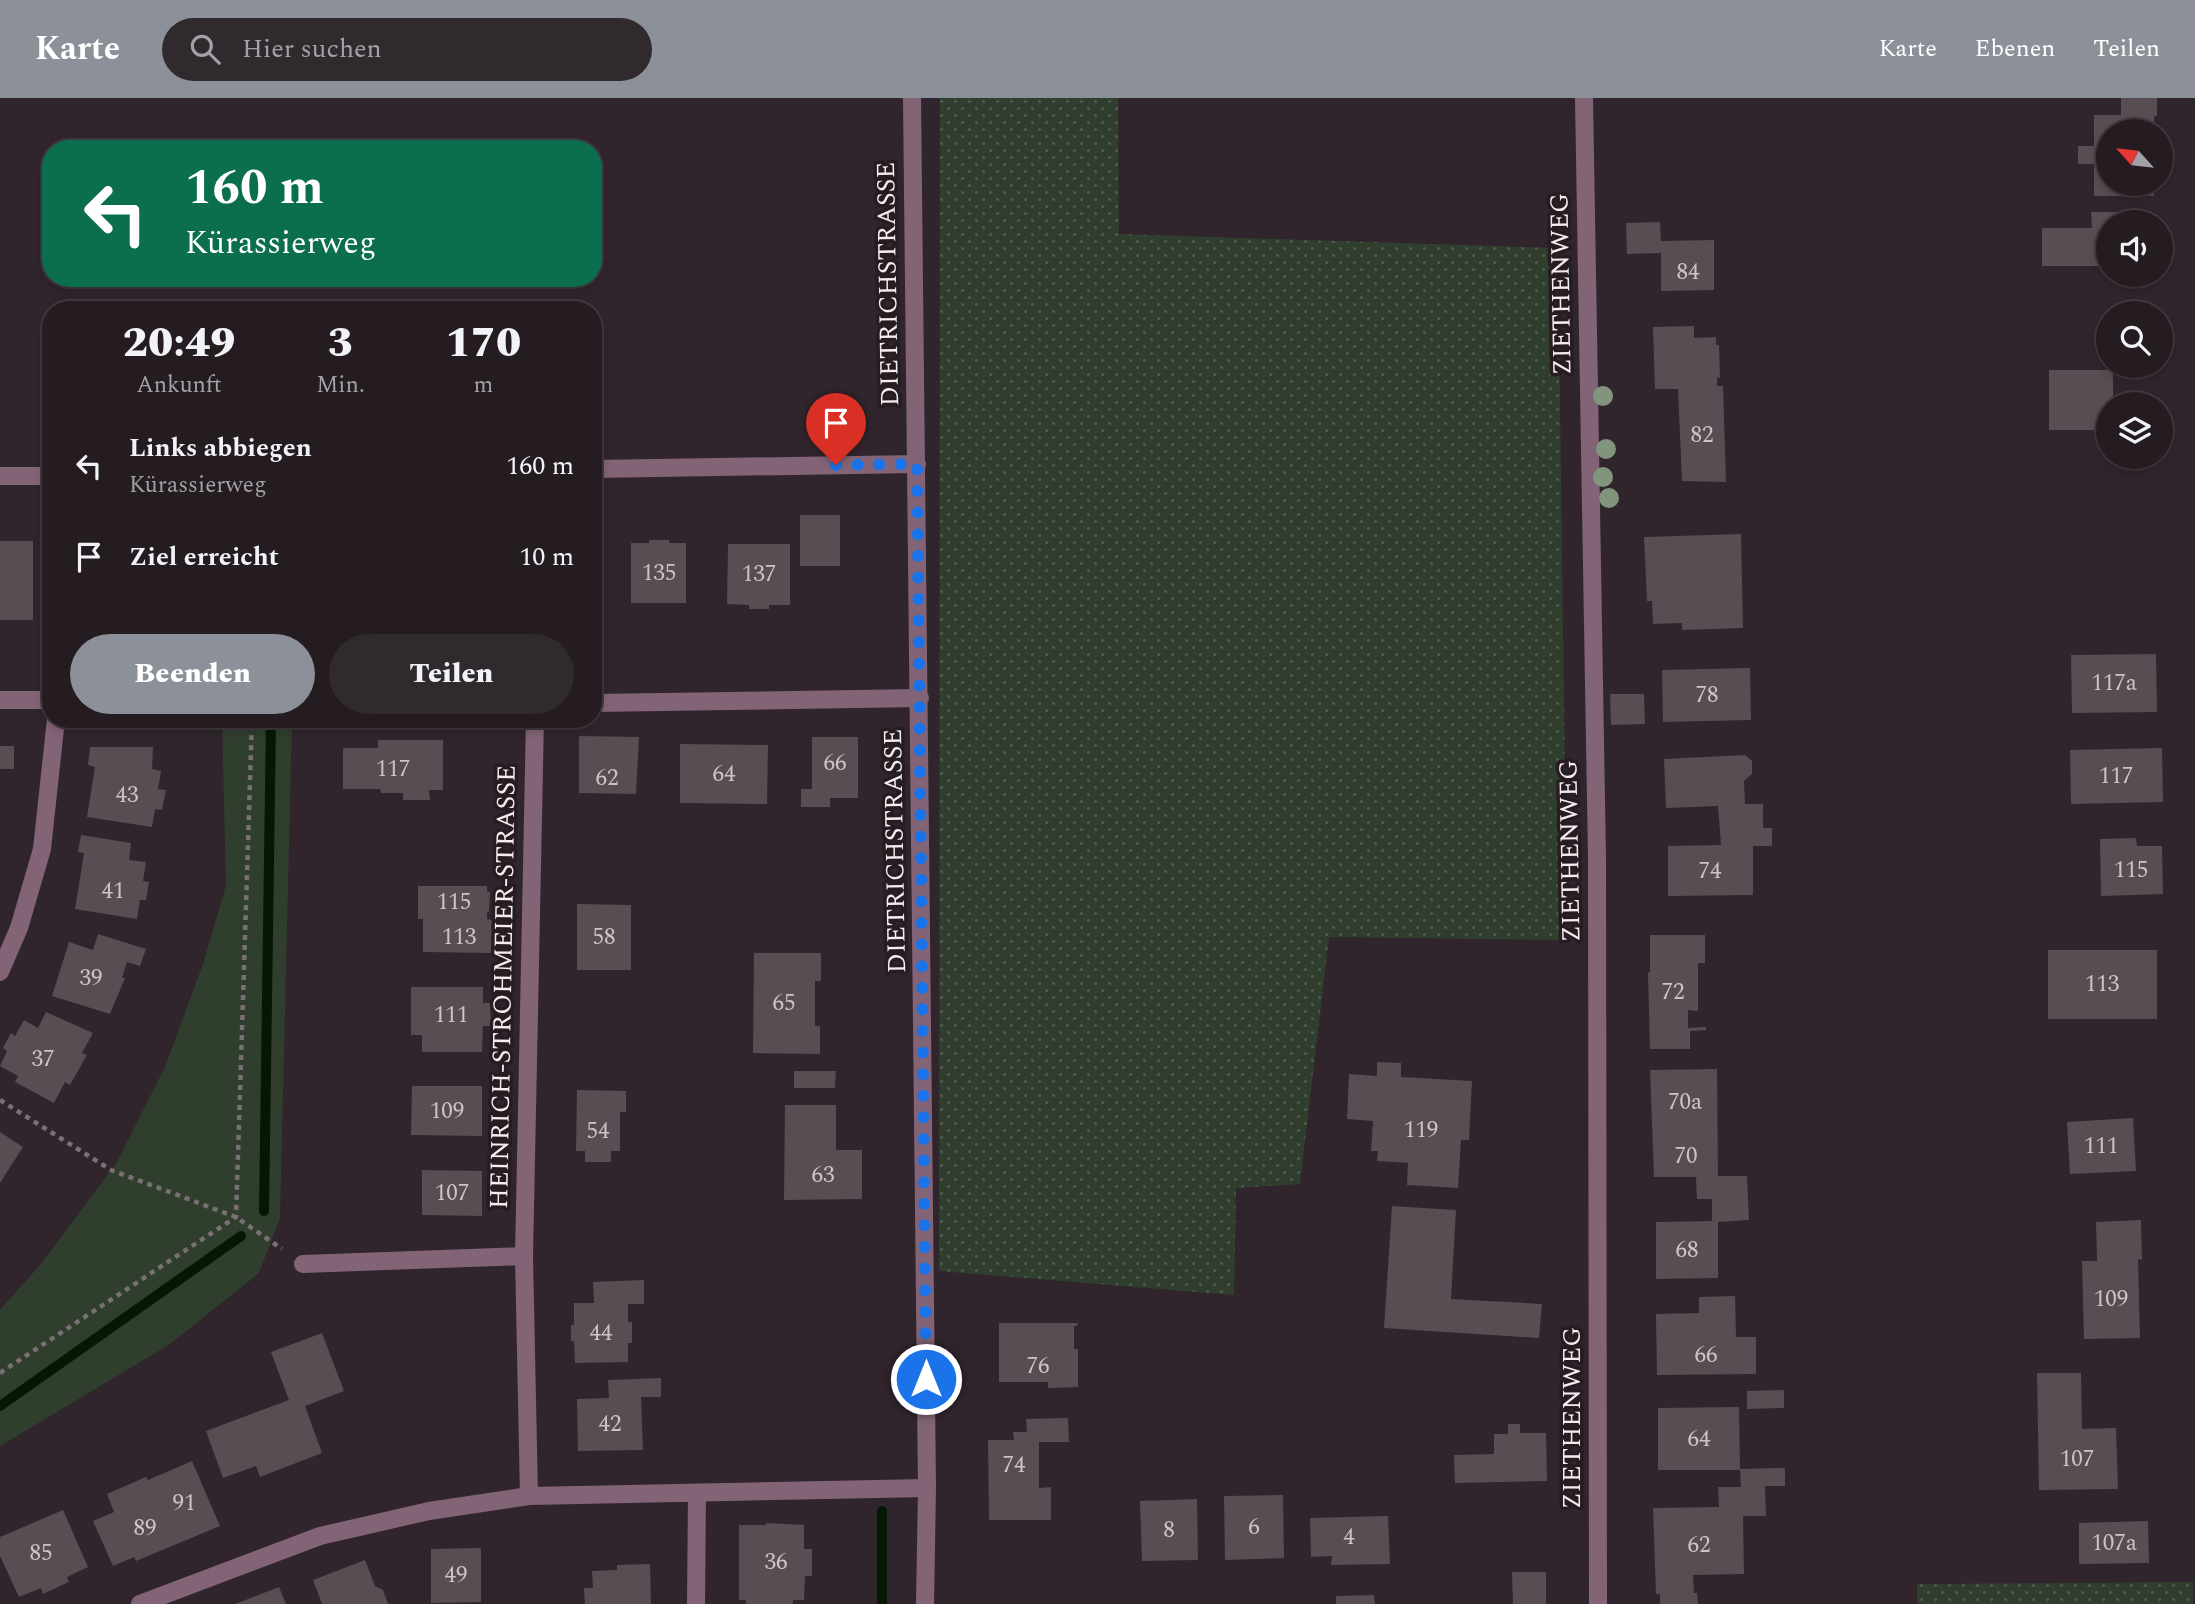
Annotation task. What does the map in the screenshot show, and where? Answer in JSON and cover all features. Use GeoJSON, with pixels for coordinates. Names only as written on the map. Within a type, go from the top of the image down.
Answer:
{"type":"FeatureCollection","features":[{"type":"Feature","properties":{"kind":"street","name":"DIETRICHSTRASSE"},"geometry":{"type":"LineString","coordinates":[[912,98],[927,1488],[925,1604]]}},
{"type":"Feature","properties":{"kind":"street","name":"ZIETHENWEG"},"geometry":{"type":"LineString","coordinates":[[1584,98],[1597,858],[1598,1604]]}},
{"type":"Feature","properties":{"kind":"street"},"geometry":{"type":"LineString","coordinates":[[602,469],[917,464]]}},
{"type":"Feature","properties":{"kind":"street"},"geometry":{"type":"LineString","coordinates":[[0,476],[42,476]]}},
{"type":"Feature","properties":{"kind":"street"},"geometry":{"type":"LineString","coordinates":[[602,703],[920,698]]}},
{"type":"Feature","properties":{"kind":"street"},"geometry":{"type":"LineString","coordinates":[[0,700],[42,700]]}},
{"type":"Feature","properties":{"kind":"street"},"geometry":{"type":"LineString","coordinates":[[0,972],[19,928],[43,849],[55,728]]}},
{"type":"Feature","properties":{"kind":"street","name":"HEINRICH-STROHMEIER-STRASSE"},"geometry":{"type":"LineString","coordinates":[[529,1496],[524,1256],[535,728]]}},
{"type":"Feature","properties":{"kind":"street"},"geometry":{"type":"LineString","coordinates":[[303,1264],[524,1256]]}},
{"type":"Feature","properties":{"kind":"street"},"geometry":{"type":"LineString","coordinates":[[140,1604],[320,1536],[429,1511],[529,1496],[927,1488]]}},
{"type":"Feature","properties":{"kind":"street"},"geometry":{"type":"LineString","coordinates":[[696,1604],[697,1493]]}},
{"type":"Feature","properties":{"kind":"path"},"geometry":{"type":"LineString","coordinates":[[236,1217],[252,728]]}},
{"type":"Feature","properties":{"kind":"path"},"geometry":{"type":"LineString","coordinates":[[0,1100],[111,1170],[236,1217],[303,1264]]}},
{"type":"Feature","properties":{"kind":"path"},"geometry":{"type":"LineString","coordinates":[[0,1373],[236,1217]]}},
{"type":"Feature","properties":{"kind":"green space"},"geometry":{"type":"Polygon","coordinates":[[[940,98],[1118,98],[1119,234],[1558,248],[1567,940],[1329,937],[1300,1184],[1236,1188],[1234,1295],[939,1271],[940,98]]]}},
{"type":"Feature","properties":{"kind":"green space"},"geometry":{"type":"Polygon","coordinates":[[[222,728],[292,728],[280,1218],[259,1273],[170,1344],[0,1446],[0,1310],[41,1264],[117,1162],[165,1067],[203,964],[226,885],[222,728]]]}},
{"type":"Feature","properties":{"kind":"green space"},"geometry":{"type":"Polygon","coordinates":[[[2193,1582],[2193,1604],[1917,1604],[1917,1584],[2193,1582]]]}},
{"type":"Feature","properties":{"kind":"building"},"geometry":{"type":"Polygon","coordinates":[[[2121,98],[2157,98],[2157,116],[2154,116],[2154,119],[2096,119],[2094,196],[2094,164],[2078,164],[2078,146],[2094,146],[2094,115],[2121,115],[2121,98]]]}},
{"type":"Feature","properties":{"kind":"building"},"geometry":{"type":"Polygon","coordinates":[[[2091,212],[2096,212],[2096,266],[2042,266],[2042,228],[2092,228],[2091,212]]]}},
{"type":"Feature","properties":{"kind":"building"},"geometry":{"type":"Polygon","coordinates":[[[1660,222],[1661,241],[1714,240],[1714,290],[1661,291],[1661,253],[1627,254],[1626,223],[1660,222]]]}},
{"type":"Feature","properties":{"kind":"building"},"geometry":{"type":"Polygon","coordinates":[[[1694,326],[1694,338],[1716,337],[1716,345],[1719,345],[1720,378],[1717,377],[1717,386],[1723,386],[1726,482],[1682,481],[1678,389],[1655,389],[1653,327],[1694,326]]]}},
{"type":"Feature","properties":{"kind":"building"},"geometry":{"type":"Polygon","coordinates":[[[2049,370],[2096,370],[2096,378],[2113,378],[2113,392],[2096,392],[2096,430],[2049,430],[2049,370]]]}},
{"type":"Feature","properties":{"kind":"building"},"geometry":{"type":"Polygon","coordinates":[[[800,515],[840,515],[840,566],[800,566],[800,515]]]}},
{"type":"Feature","properties":{"kind":"building"},"geometry":{"type":"Polygon","coordinates":[[[1741,534],[1743,628],[1682,630],[1682,623],[1653,624],[1652,601],[1647,601],[1644,537],[1741,534]]]}},
{"type":"Feature","properties":{"kind":"building"},"geometry":{"type":"Polygon","coordinates":[[[649,540],[686,543],[686,603],[631,603],[631,543],[649,543],[649,540]]]}},
{"type":"Feature","properties":{"kind":"building"},"geometry":{"type":"Polygon","coordinates":[[[0,541],[33,541],[33,620],[0,620],[0,541]]]}},
{"type":"Feature","properties":{"kind":"building"},"geometry":{"type":"Polygon","coordinates":[[[728,544],[790,544],[790,605],[749,609],[749,605],[727,604],[728,544]]]}},
{"type":"Feature","properties":{"kind":"building"},"geometry":{"type":"Polygon","coordinates":[[[2156,654],[2157,712],[2072,713],[2071,655],[2156,654]]]}},
{"type":"Feature","properties":{"kind":"building"},"geometry":{"type":"Polygon","coordinates":[[[1750,668],[1751,720],[1663,722],[1662,670],[1750,668]]]}},
{"type":"Feature","properties":{"kind":"building"},"geometry":{"type":"Polygon","coordinates":[[[1610,694],[1644,694],[1645,724],[1611,725],[1610,694]]]}},
{"type":"Feature","properties":{"kind":"building"},"geometry":{"type":"Polygon","coordinates":[[[579,736],[639,737],[636,794],[579,793],[579,736]]]}},
{"type":"Feature","properties":{"kind":"building"},"geometry":{"type":"Polygon","coordinates":[[[812,737],[858,737],[858,798],[830,798],[830,807],[801,807],[801,789],[812,789],[812,737]]]}},
{"type":"Feature","properties":{"kind":"building"},"geometry":{"type":"Polygon","coordinates":[[[378,740],[443,740],[443,790],[429,790],[430,800],[403,800],[403,793],[381,793],[380,789],[343,789],[343,748],[378,748],[378,740]]]}},
{"type":"Feature","properties":{"kind":"building"},"geometry":{"type":"Polygon","coordinates":[[[680,744],[768,745],[767,804],[680,803],[680,744]]]}},
{"type":"Feature","properties":{"kind":"building"},"geometry":{"type":"Polygon","coordinates":[[[0,746],[14,746],[14,769],[0,769],[0,746]]]}},
{"type":"Feature","properties":{"kind":"building"},"geometry":{"type":"Polygon","coordinates":[[[90,747],[153,747],[152,769],[161,771],[158,789],[166,790],[162,810],[155,809],[152,827],[87,817],[95,767],[88,765],[90,747]]]}},
{"type":"Feature","properties":{"kind":"building"},"geometry":{"type":"Polygon","coordinates":[[[2162,748],[2163,802],[2071,804],[2070,750],[2162,748]]]}},
{"type":"Feature","properties":{"kind":"building"},"geometry":{"type":"Polygon","coordinates":[[[1745,755],[1752,761],[1752,774],[1744,781],[1745,804],[1763,804],[1763,828],[1772,828],[1772,846],[1753,846],[1753,895],[1668,896],[1668,846],[1721,845],[1718,806],[1666,808],[1664,759],[1745,755]]]}},
{"type":"Feature","properties":{"kind":"building"},"geometry":{"type":"Polygon","coordinates":[[[81,835],[131,843],[129,860],[146,862],[143,881],[149,882],[146,900],[140,900],[137,919],[75,909],[84,853],[78,852],[81,835]]]}},
{"type":"Feature","properties":{"kind":"building"},"geometry":{"type":"Polygon","coordinates":[[[2136,838],[2137,846],[2162,846],[2163,894],[2101,896],[2100,839],[2136,838]]]}},
{"type":"Feature","properties":{"kind":"building"},"geometry":{"type":"Polygon","coordinates":[[[418,886],[487,886],[487,892],[490,892],[487,919],[492,920],[492,926],[495,927],[495,947],[492,947],[492,953],[423,952],[423,919],[418,919],[418,886]]]}},
{"type":"Feature","properties":{"kind":"building"},"geometry":{"type":"Polygon","coordinates":[[[577,904],[631,905],[631,970],[577,970],[577,904]]]}},
{"type":"Feature","properties":{"kind":"building"},"geometry":{"type":"Polygon","coordinates":[[[98,934],[146,949],[140,966],[127,962],[122,978],[125,978],[110,1014],[52,996],[69,942],[93,950],[98,934]]]}},
{"type":"Feature","properties":{"kind":"building"},"geometry":{"type":"Polygon","coordinates":[[[1650,935],[1705,935],[1705,963],[1698,963],[1698,1011],[1688,1010],[1688,1028],[1706,1027],[1706,1030],[1690,1031],[1690,1049],[1650,1049],[1650,935]]]}},
{"type":"Feature","properties":{"kind":"building"},"geometry":{"type":"Polygon","coordinates":[[[2048,950],[2157,950],[2157,1019],[2048,1019],[2048,950]]]}},
{"type":"Feature","properties":{"kind":"building"},"geometry":{"type":"Polygon","coordinates":[[[754,953],[821,953],[821,981],[815,981],[815,1026],[820,1026],[820,1054],[753,1053],[754,953]]]}},
{"type":"Feature","properties":{"kind":"building"},"geometry":{"type":"Polygon","coordinates":[[[411,987],[483,987],[483,1003],[490,1003],[491,1026],[483,1026],[482,1052],[422,1052],[422,1035],[411,1035],[411,987]]]}},
{"type":"Feature","properties":{"kind":"building"},"geometry":{"type":"Polygon","coordinates":[[[46,1012],[93,1033],[82,1053],[87,1055],[70,1085],[65,1082],[54,1103],[15,1082],[18,1076],[0,1066],[7,1051],[3,1048],[11,1033],[15,1036],[24,1020],[38,1028],[46,1012]]]}},
{"type":"Feature","properties":{"kind":"building"},"geometry":{"type":"Polygon","coordinates":[[[1377,1062],[1401,1063],[1401,1077],[1472,1081],[1469,1140],[1461,1140],[1458,1188],[1407,1185],[1408,1163],[1377,1161],[1378,1151],[1371,1151],[1373,1121],[1347,1119],[1349,1074],[1377,1076],[1377,1062]]]}},
{"type":"Feature","properties":{"kind":"building"},"geometry":{"type":"Polygon","coordinates":[[[1717,1069],[1718,1176],[1747,1176],[1749,1220],[1718,1222],[1718,1278],[1656,1279],[1656,1222],[1712,1221],[1712,1199],[1697,1199],[1696,1177],[1654,1177],[1650,1070],[1717,1069]]]}},
{"type":"Feature","properties":{"kind":"building"},"geometry":{"type":"Polygon","coordinates":[[[794,1071],[836,1071],[835,1088],[794,1088],[794,1071]]]}},
{"type":"Feature","properties":{"kind":"building"},"geometry":{"type":"Polygon","coordinates":[[[412,1086],[482,1086],[482,1136],[411,1135],[412,1086]]]}},
{"type":"Feature","properties":{"kind":"building"},"geometry":{"type":"Polygon","coordinates":[[[577,1090],[626,1091],[626,1112],[620,1112],[620,1151],[611,1151],[611,1162],[585,1162],[585,1151],[576,1151],[577,1090]]]}},
{"type":"Feature","properties":{"kind":"building"},"geometry":{"type":"Polygon","coordinates":[[[785,1105],[836,1105],[836,1150],[862,1150],[862,1199],[784,1200],[785,1105]]]}},
{"type":"Feature","properties":{"kind":"building"},"geometry":{"type":"Polygon","coordinates":[[[2133,1118],[2136,1171],[2070,1174],[2067,1122],[2133,1118]]]}},
{"type":"Feature","properties":{"kind":"building"},"geometry":{"type":"Polygon","coordinates":[[[0,1132],[23,1147],[0,1183],[0,1132]]]}},
{"type":"Feature","properties":{"kind":"building"},"geometry":{"type":"Polygon","coordinates":[[[422,1170],[482,1171],[482,1216],[422,1215],[422,1170]]]}},
{"type":"Feature","properties":{"kind":"building"},"geometry":{"type":"Polygon","coordinates":[[[1392,1206],[1456,1210],[1451,1299],[1542,1304],[1539,1338],[1384,1328],[1392,1206]]]}},
{"type":"Feature","properties":{"kind":"building"},"geometry":{"type":"Polygon","coordinates":[[[2141,1220],[2142,1260],[2138,1259],[2140,1338],[2084,1339],[2082,1261],[2097,1261],[2096,1222],[2141,1220]]]}},
{"type":"Feature","properties":{"kind":"building"},"geometry":{"type":"Polygon","coordinates":[[[644,1280],[644,1304],[628,1304],[628,1322],[632,1322],[632,1343],[628,1343],[628,1362],[575,1363],[574,1341],[571,1341],[574,1303],[594,1303],[593,1282],[644,1280]]]}},
{"type":"Feature","properties":{"kind":"building"},"geometry":{"type":"Polygon","coordinates":[[[1735,1296],[1736,1337],[1756,1337],[1756,1374],[1657,1375],[1656,1314],[1699,1313],[1699,1297],[1735,1296]]]}},
{"type":"Feature","properties":{"kind":"building"},"geometry":{"type":"Polygon","coordinates":[[[999,1323],[1078,1323],[1074,1326],[1074,1349],[1078,1349],[1078,1387],[1048,1388],[1048,1382],[999,1382],[999,1323]]]}},
{"type":"Feature","properties":{"kind":"building"},"geometry":{"type":"Polygon","coordinates":[[[322,1333],[344,1391],[305,1406],[322,1453],[260,1477],[256,1466],[223,1478],[206,1431],[289,1400],[271,1352],[322,1333]]]}},
{"type":"Feature","properties":{"kind":"building"},"geometry":{"type":"Polygon","coordinates":[[[2037,1373],[2081,1373],[2082,1429],[2116,1428],[2118,1489],[2039,1490],[2037,1373]]]}},
{"type":"Feature","properties":{"kind":"building"},"geometry":{"type":"Polygon","coordinates":[[[661,1378],[661,1397],[641,1397],[643,1450],[578,1451],[577,1399],[609,1398],[608,1380],[661,1378]]]}},
{"type":"Feature","properties":{"kind":"building"},"geometry":{"type":"Polygon","coordinates":[[[1784,1390],[1784,1408],[1747,1409],[1747,1391],[1784,1390]]]}},
{"type":"Feature","properties":{"kind":"building"},"geometry":{"type":"Polygon","coordinates":[[[1739,1407],[1740,1470],[1658,1470],[1658,1408],[1739,1407]]]}},
{"type":"Feature","properties":{"kind":"building"},"geometry":{"type":"Polygon","coordinates":[[[1068,1418],[1069,1442],[1039,1442],[1039,1488],[1051,1487],[1051,1520],[989,1520],[988,1440],[1014,1440],[1013,1432],[1027,1432],[1026,1419],[1068,1418]]]}},
{"type":"Feature","properties":{"kind":"building"},"geometry":{"type":"Polygon","coordinates":[[[1508,1424],[1520,1424],[1520,1433],[1546,1433],[1547,1481],[1455,1483],[1454,1455],[1494,1454],[1494,1434],[1508,1434],[1508,1424]]]}},
{"type":"Feature","properties":{"kind":"building"},"geometry":{"type":"Polygon","coordinates":[[[192,1461],[220,1526],[136,1561],[134,1557],[113,1566],[93,1521],[114,1512],[107,1494],[192,1461]]]}},
{"type":"Feature","properties":{"kind":"building"},"geometry":{"type":"Polygon","coordinates":[[[1785,1468],[1785,1486],[1765,1486],[1766,1516],[1743,1516],[1744,1574],[1693,1575],[1698,1604],[1660,1604],[1660,1594],[1656,1594],[1653,1508],[1719,1507],[1718,1487],[1741,1487],[1740,1469],[1785,1468]]]}},
{"type":"Feature","properties":{"kind":"building"},"geometry":{"type":"Polygon","coordinates":[[[1283,1495],[1284,1558],[1225,1560],[1224,1496],[1283,1495]]]}},
{"type":"Feature","properties":{"kind":"building"},"geometry":{"type":"Polygon","coordinates":[[[1197,1499],[1198,1560],[1142,1561],[1140,1501],[1197,1499]]]}},
{"type":"Feature","properties":{"kind":"building"},"geometry":{"type":"Polygon","coordinates":[[[63,1510],[88,1567],[67,1577],[69,1582],[43,1594],[41,1588],[19,1597],[0,1556],[0,1537],[63,1510]]]}},
{"type":"Feature","properties":{"kind":"building"},"geometry":{"type":"Polygon","coordinates":[[[1388,1516],[1390,1564],[1331,1565],[1332,1556],[1311,1557],[1310,1518],[1388,1516]]]}},
{"type":"Feature","properties":{"kind":"building"},"geometry":{"type":"Polygon","coordinates":[[[2148,1521],[2149,1563],[2079,1564],[2079,1523],[2148,1521]]]}},
{"type":"Feature","properties":{"kind":"building"},"geometry":{"type":"Polygon","coordinates":[[[739,1525],[804,1525],[804,1549],[812,1549],[812,1576],[805,1576],[804,1600],[793,1600],[793,1604],[746,1604],[746,1600],[739,1600],[739,1525]]]}},
{"type":"Feature","properties":{"kind":"building"},"geometry":{"type":"Polygon","coordinates":[[[481,1548],[481,1602],[431,1603],[431,1549],[481,1548]]]}},
{"type":"Feature","properties":{"kind":"building"},"geometry":{"type":"Polygon","coordinates":[[[365,1560],[375,1586],[383,1590],[388,1604],[322,1604],[313,1580],[365,1560]]]}},
{"type":"Feature","properties":{"kind":"building"},"geometry":{"type":"Polygon","coordinates":[[[650,1564],[651,1604],[585,1604],[584,1588],[593,1588],[592,1571],[617,1570],[617,1565],[650,1564]]]}},
{"type":"Feature","properties":{"kind":"building"},"geometry":{"type":"Polygon","coordinates":[[[1512,1572],[1546,1572],[1546,1604],[1513,1604],[1512,1572]]]}},
{"type":"Feature","properties":{"kind":"building"},"geometry":{"type":"Polygon","coordinates":[[[279,1587],[286,1604],[235,1604],[279,1587]]]}},
{"type":"Feature","properties":{"kind":"building"},"geometry":{"type":"Polygon","coordinates":[[[1374,1595],[1375,1604],[1336,1604],[1336,1596],[1374,1595]]]}},
{"type":"Feature","properties":{"kind":"waterway"},"geometry":{"type":"LineString","coordinates":[[264,1211],[271,728]]}},
{"type":"Feature","properties":{"kind":"waterway"},"geometry":{"type":"LineString","coordinates":[[0,1406],[241,1236]]}},
{"type":"Feature","properties":{"kind":"waterway"},"geometry":{"type":"LineString","coordinates":[[882,1511],[882,1604]]}},
{"type":"Feature","properties":{"kind":"route"},"geometry":{"type":"LineString","coordinates":[[836,465],[917,464],[926,1379]]}}]}
